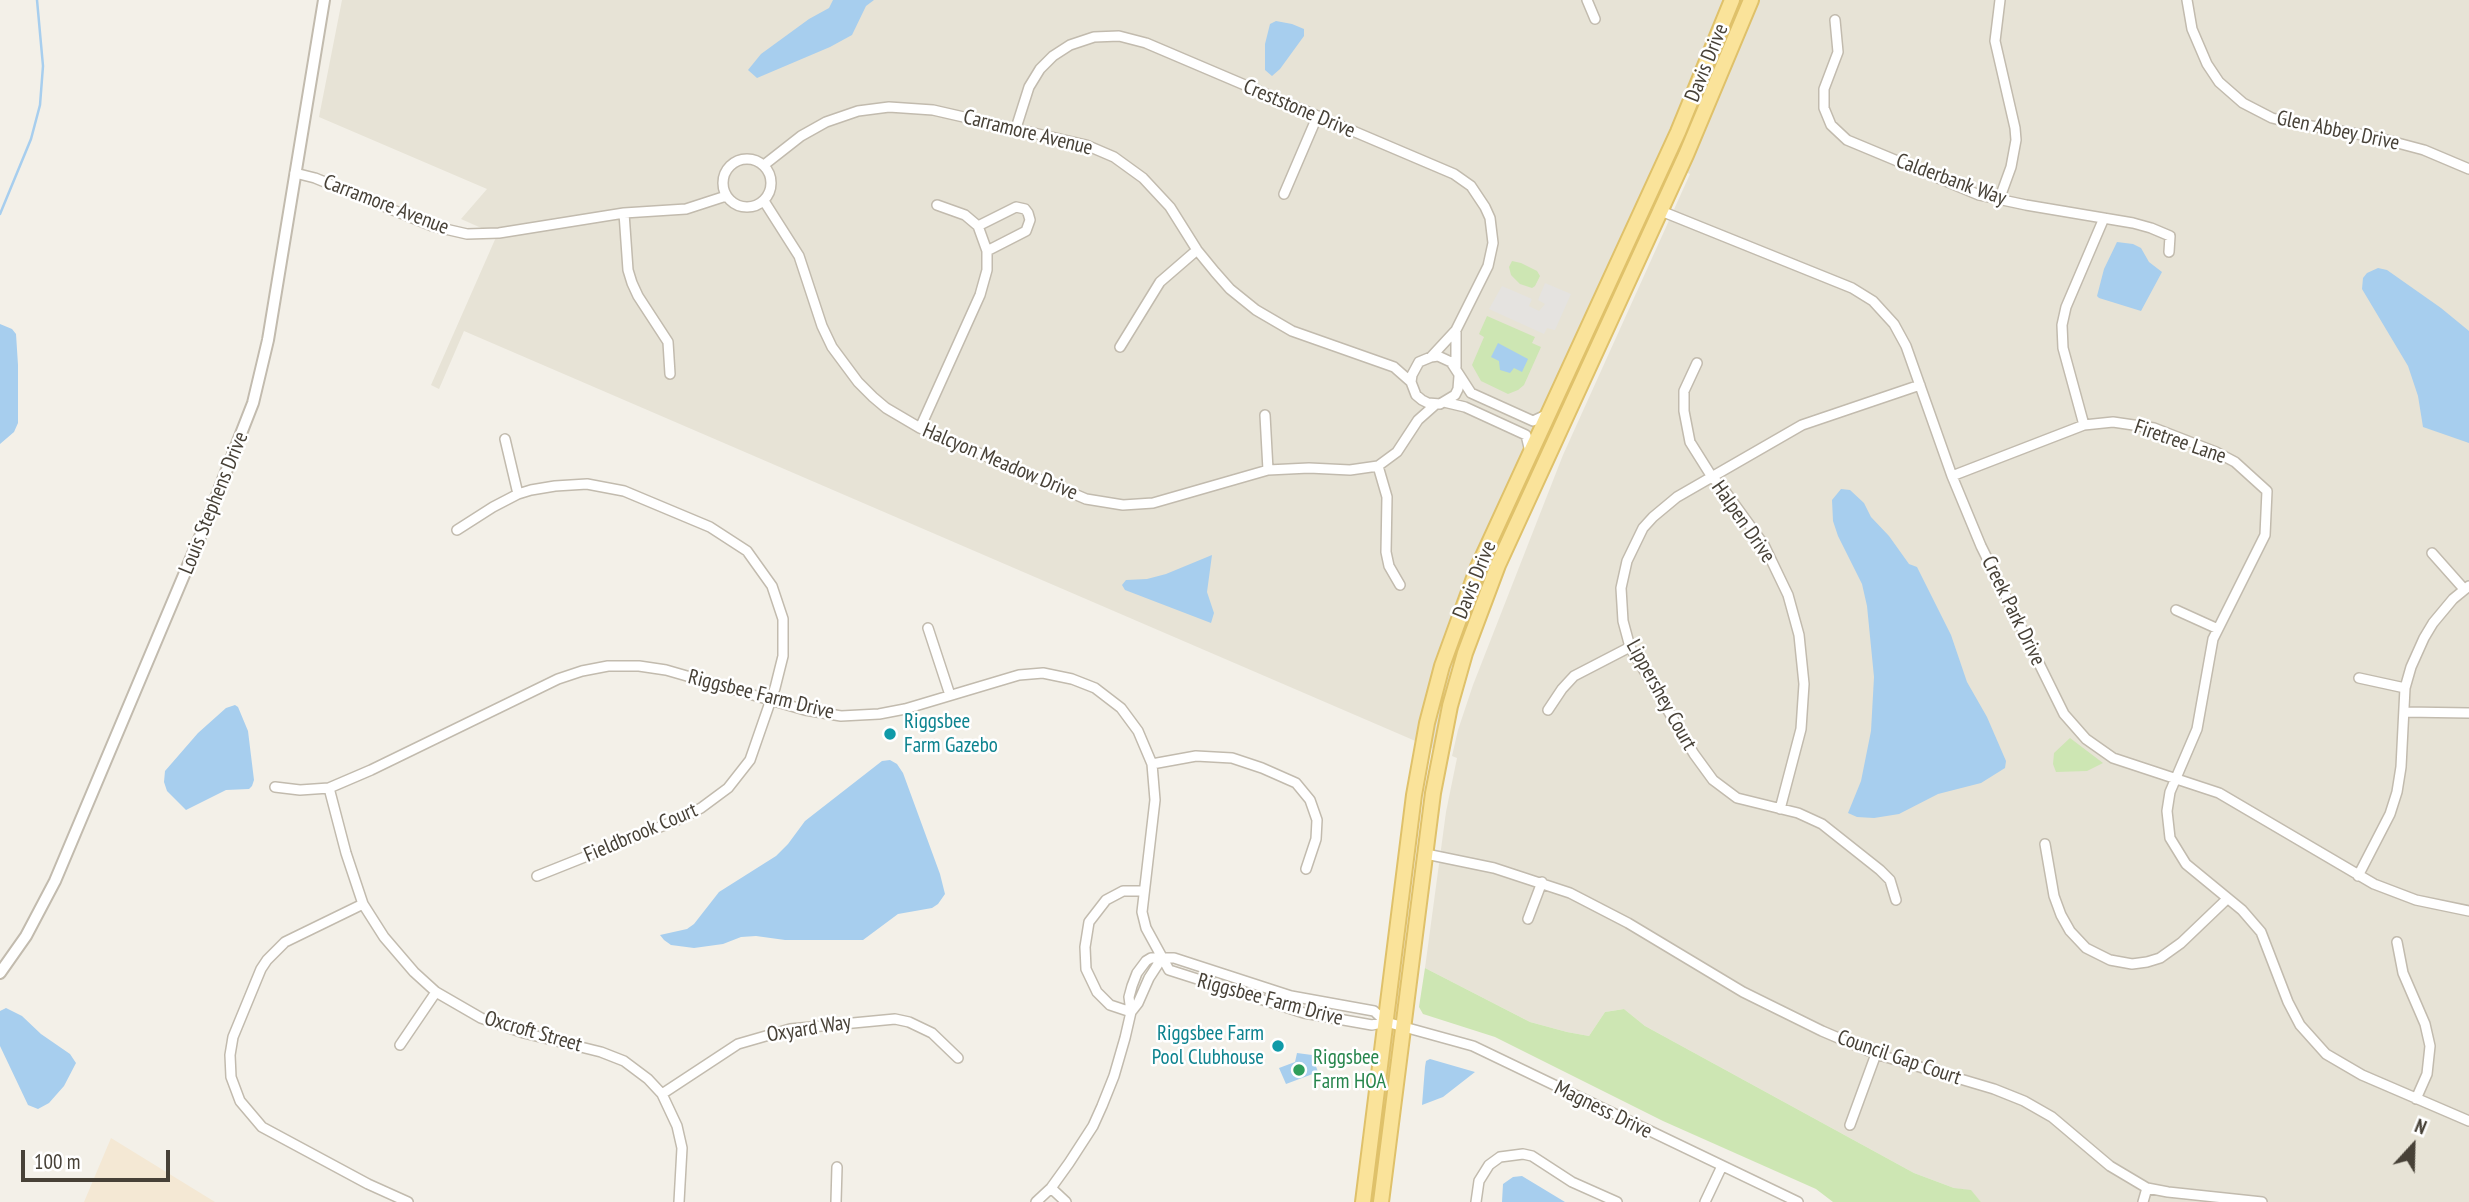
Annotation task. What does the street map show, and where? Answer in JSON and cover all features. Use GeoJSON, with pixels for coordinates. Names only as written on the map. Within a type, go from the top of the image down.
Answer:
{"type":"FeatureCollection","features":[{"type":"Feature","properties":{"kind":"main road","name":"Davis Drive"},"geometry":{"type":"LineString","coordinates":[[1363,1202],[1414,795],[1427,723],[1442,666],[1478,567],[1678,132],[1732,0]]}},
{"type":"Feature","properties":{"kind":"main road","name":"Davis Drive"},"geometry":{"type":"LineString","coordinates":[[1381,1202],[1440,754],[1465,653],[1485,598],[1712,97],[1751,0]]}},
{"type":"Feature","properties":{"kind":"street","name":"Louis Stephens Drive"},"geometry":{"type":"LineString","coordinates":[[0,973],[36,919],[55,881],[243,433],[261,372],[324,0]]}},
{"type":"Feature","properties":{"kind":"street"},"geometry":{"type":"LineString","coordinates":[[1587,0],[1595,19]]}},
{"type":"Feature","properties":{"kind":"street"},"geometry":{"type":"LineString","coordinates":[[1999,200],[2011,167],[2016,140],[1995,41],[2000,0]]}},
{"type":"Feature","properties":{"kind":"street","name":"Glen Abbey Drive"},"geometry":{"type":"LineString","coordinates":[[2187,0],[2192,29],[2207,64],[2219,82],[2243,103],[2273,118],[2414,147],[2469,169]]}},
{"type":"Feature","properties":{"kind":"street","name":"Calderbank Way"},"geometry":{"type":"LineString","coordinates":[[1835,20],[1838,52],[1823,99],[1830,125],[1847,140],[1979,195],[2133,223],[2170,236],[2169,252]]}},
{"type":"Feature","properties":{"kind":"street","name":"Creststone Drive"},"geometry":{"type":"LineString","coordinates":[[1016,128],[1029,87],[1046,63],[1070,45],[1106,36],[1146,43],[1454,174],[1478,194],[1490,218],[1492,253],[1456,330],[1431,356]]}},
{"type":"Feature","properties":{"kind":"street","name":"Carramore Avenue"},"geometry":{"type":"LineString","coordinates":[[764,165],[789,144],[815,128],[844,115],[872,108],[920,107],[1086,145],[1124,163],[1143,178],[1162,196],[1197,250],[1230,289],[1271,320],[1310,338],[1394,367],[1411,382],[1416,394]]}},
{"type":"Feature","properties":{"kind":"street"},"geometry":{"type":"LineString","coordinates":[[1284,194],[1317,117]]}},
{"type":"Feature","properties":{"kind":"street"},"geometry":{"type":"LineString","coordinates":[[751,159],[764,165],[769,172],[771,187],[764,201],[751,208],[737,206],[726,196],[722,183],[726,169],[737,161],[751,159]]}},
{"type":"Feature","properties":{"kind":"street","name":"Carramore Avenue"},"geometry":{"type":"LineString","coordinates":[[295,173],[337,186],[432,226],[467,234],[516,232],[624,213],[686,209],[726,196]]}},
{"type":"Feature","properties":{"kind":"street","name":"Halcyon Meadow Drive"},"geometry":{"type":"LineString","coordinates":[[764,201],[799,256],[822,326],[844,365],[858,382],[886,408],[920,428],[1071,494],[1103,503],[1141,504],[1170,500],[1268,470],[1350,470],[1378,466]]}},
{"type":"Feature","properties":{"kind":"street"},"geometry":{"type":"LineString","coordinates":[[920,428],[980,295],[987,270],[987,251],[978,226],[965,215],[937,205]]}},
{"type":"Feature","properties":{"kind":"street"},"geometry":{"type":"LineString","coordinates":[[978,226],[1016,207],[1025,209],[1028,213],[1030,220],[1026,231],[987,251]]}},
{"type":"Feature","properties":{"kind":"street","name":"Creek Park Drive"},"geometry":{"type":"LineString","coordinates":[[1661,211],[1861,293],[1878,306],[1894,324],[1906,346],[1952,476],[1981,546],[2064,714],[2086,739],[2113,758],[2219,793],[2358,876],[2416,900],[2469,912]]}},
{"type":"Feature","properties":{"kind":"street"},"geometry":{"type":"LineString","coordinates":[[624,213],[628,270],[638,296],[668,342],[670,374]]}},
{"type":"Feature","properties":{"kind":"street"},"geometry":{"type":"LineString","coordinates":[[2084,425],[2065,359],[2062,325],[2066,307],[2104,218]]}},
{"type":"Feature","properties":{"kind":"street"},"geometry":{"type":"LineString","coordinates":[[1120,347],[1160,282],[1197,250]]}},
{"type":"Feature","properties":{"kind":"street","name":"Creststone Drive"},"geometry":{"type":"LineString","coordinates":[[1456,330],[1457,372]]}},
{"type":"Feature","properties":{"kind":"street"},"geometry":{"type":"LineString","coordinates":[[1394,367],[1419,362],[1431,356],[1445,358],[1471,393],[1533,421],[1548,414]]}},
{"type":"Feature","properties":{"kind":"street"},"geometry":{"type":"LineString","coordinates":[[1411,382],[1414,368],[1419,362]]}},
{"type":"Feature","properties":{"kind":"street","name":"Halpen Drive"},"geometry":{"type":"LineString","coordinates":[[1697,363],[1684,391],[1684,411],[1690,442],[1712,478],[1731,498],[1764,544],[1788,595],[1798,635],[1804,684],[1802,717],[1796,754],[1780,809]]}},
{"type":"Feature","properties":{"kind":"street"},"geometry":{"type":"LineString","coordinates":[[1400,585],[1389,566],[1386,552],[1387,497],[1378,466],[1397,452],[1418,420],[1455,394],[1459,382],[1457,372]]}},
{"type":"Feature","properties":{"kind":"street","name":"Lippershey Court"},"geometry":{"type":"LineString","coordinates":[[1896,900],[1890,880],[1822,824],[1798,813],[1737,797],[1713,780],[1694,754],[1630,647],[1623,621],[1621,596],[1623,573],[1633,545],[1643,528],[1664,506],[1815,420],[1920,385]]}},
{"type":"Feature","properties":{"kind":"street"},"geometry":{"type":"LineString","coordinates":[[1416,394],[1428,403],[1465,407],[1525,435],[1531,452]]}},
{"type":"Feature","properties":{"kind":"street"},"geometry":{"type":"LineString","coordinates":[[1416,394],[1418,420]]}},
{"type":"Feature","properties":{"kind":"street"},"geometry":{"type":"LineString","coordinates":[[1265,415],[1268,470]]}},
{"type":"Feature","properties":{"kind":"street","name":"Firetree Lane"},"geometry":{"type":"LineString","coordinates":[[1952,476],[2084,425],[2113,422],[2154,428],[2235,462],[2267,491],[2265,535],[2212,645],[2197,729],[2170,792],[2167,811],[2170,838],[2186,864],[2227,898],[2261,932],[2288,1002],[2311,1039],[2340,1064],[2469,1121]]}},
{"type":"Feature","properties":{"kind":"street"},"geometry":{"type":"LineString","coordinates":[[505,439],[518,494]]}},
{"type":"Feature","properties":{"kind":"street","name":"Fieldbrook Court"},"geometry":{"type":"LineString","coordinates":[[457,530],[518,494],[570,484],[611,488],[635,495],[710,527],[747,551],[772,586],[783,619],[783,656],[771,700],[750,760],[728,788],[712,801],[680,819],[537,876]]}},
{"type":"Feature","properties":{"kind":"street"},"geometry":{"type":"LineString","coordinates":[[2358,876],[2390,814],[2397,792],[2405,688],[2424,638],[2442,611],[2467,587],[2432,553]]}},
{"type":"Feature","properties":{"kind":"street"},"geometry":{"type":"LineString","coordinates":[[2176,610],[2218,629]]}},
{"type":"Feature","properties":{"kind":"street"},"geometry":{"type":"LineString","coordinates":[[928,628],[950,695]]}},
{"type":"Feature","properties":{"kind":"street"},"geometry":{"type":"LineString","coordinates":[[1548,710],[1574,676],[1630,647]]}},
{"type":"Feature","properties":{"kind":"street","name":"Riggsbee Farm Drive"},"geometry":{"type":"LineString","coordinates":[[275,787],[300,790],[329,788],[548,684],[582,671],[608,666],[653,667],[822,714],[861,716],[905,709],[1019,675],[1043,673],[1072,679],[1095,688],[1121,708],[1139,731],[1152,764],[1155,800],[1142,912],[1146,928],[1169,970],[1269,1003],[1338,1020],[1372,1025],[1386,1022],[1404,1026]]}},
{"type":"Feature","properties":{"kind":"street"},"geometry":{"type":"LineString","coordinates":[[2359,678],[2405,688]]}},
{"type":"Feature","properties":{"kind":"street"},"geometry":{"type":"LineString","coordinates":[[2404,712],[2469,713]]}},
{"type":"Feature","properties":{"kind":"street"},"geometry":{"type":"LineString","coordinates":[[1152,764],[1196,756],[1232,758],[1285,776],[1296,783],[1310,800],[1317,820],[1316,839],[1306,869]]}},
{"type":"Feature","properties":{"kind":"street","name":"Oxcroft Street"},"geometry":{"type":"LineString","coordinates":[[329,788],[363,904],[396,952],[436,992],[481,1018],[503,1027],[617,1058],[636,1070],[662,1094],[677,1126],[682,1148],[679,1202]]}},
{"type":"Feature","properties":{"kind":"street"},"geometry":{"type":"LineString","coordinates":[[2045,844],[2054,896],[2066,923],[2086,948],[2110,960],[2132,964],[2160,958],[2181,943],[2227,898]]}},
{"type":"Feature","properties":{"kind":"street","name":"Council Gap Court"},"geometry":{"type":"LineString","coordinates":[[1426,854],[1494,868],[1542,882],[1605,910],[1769,1006],[1876,1054],[1994,1089],[2024,1101],[2052,1117],[2110,1166],[2147,1188],[2262,1202]]}},
{"type":"Feature","properties":{"kind":"street"},"geometry":{"type":"LineString","coordinates":[[1528,919],[1542,882]]}},
{"type":"Feature","properties":{"kind":"street"},"geometry":{"type":"LineString","coordinates":[[1131,1012],[1110,1005],[1097,992],[1086,969],[1085,947],[1090,922],[1106,901],[1123,891],[1143,891]]}},
{"type":"Feature","properties":{"kind":"street"},"geometry":{"type":"LineString","coordinates":[[363,904],[285,942],[267,960],[233,1037],[231,1077],[245,1109],[270,1133],[375,1188],[408,1202]]}},
{"type":"Feature","properties":{"kind":"street"},"geometry":{"type":"LineString","coordinates":[[2397,942],[2403,973],[2426,1024],[2430,1046],[2427,1074],[2416,1099]]}},
{"type":"Feature","properties":{"kind":"street"},"geometry":{"type":"LineString","coordinates":[[1036,1202],[1051,1188],[1083,1143],[1114,1076],[1131,1012],[1162,958]]}},
{"type":"Feature","properties":{"kind":"street","name":"Riggsbee Farm Drive"},"geometry":{"type":"LineString","coordinates":[[1162,958],[1174,958],[1291,996],[1374,1012],[1386,1022]]}},
{"type":"Feature","properties":{"kind":"street"},"geometry":{"type":"LineString","coordinates":[[401,1045],[436,992]]}},
{"type":"Feature","properties":{"kind":"street","name":"Oxyard Way"},"geometry":{"type":"LineString","coordinates":[[662,1094],[738,1044],[775,1031],[790,1029],[895,1019],[909,1022],[932,1033],[958,1058]]}},
{"type":"Feature","properties":{"kind":"street","name":"Magness Drive"},"geometry":{"type":"LineString","coordinates":[[1404,1026],[1473,1046],[1798,1202]]}},
{"type":"Feature","properties":{"kind":"street"},"geometry":{"type":"LineString","coordinates":[[1850,1125],[1876,1054]]}},
{"type":"Feature","properties":{"kind":"street"},"geometry":{"type":"LineString","coordinates":[[1476,1202],[1479,1181],[1489,1165],[1500,1157],[1523,1154],[1532,1156],[1572,1182],[1617,1202]]}},
{"type":"Feature","properties":{"kind":"street"},"geometry":{"type":"LineString","coordinates":[[1705,1202],[1722,1166]]}},
{"type":"Feature","properties":{"kind":"street"},"geometry":{"type":"LineString","coordinates":[[836,1202],[837,1167]]}},
{"type":"Feature","properties":{"kind":"street"},"geometry":{"type":"LineString","coordinates":[[1051,1188],[1066,1202]]}},
{"type":"Feature","properties":{"kind":"street"},"geometry":{"type":"LineString","coordinates":[[2143,1202],[2147,1188]]}},
{"type":"Feature","properties":{"kind":"shaded area"},"geometry":{"type":"Polygon","coordinates":[[[342,0],[2469,0],[2469,1202],[1981,1202],[1971,1191],[1954,1188],[1914,1173],[1645,1026],[1624,1009],[1605,1012],[1589,1036],[1567,1032],[1530,1022],[1425,968],[1446,812],[1457,758],[1452,756],[1473,685],[1563,455],[1690,174],[1666,164],[1478,598],[1451,671],[1434,749],[464,331],[439,389],[431,385],[497,235],[461,219],[487,189],[319,117],[342,0]]]}},
{"type":"Feature","properties":{"kind":"shaded area"},"geometry":{"type":"Polygon","coordinates":[[[1545,283],[1571,294],[1555,330],[1547,328],[1544,334],[1489,309],[1502,286],[1532,299],[1529,306],[1539,311],[1545,304],[1538,300],[1545,283]]]}},
{"type":"Feature","properties":{"kind":"shaded area"},"geometry":{"type":"Polygon","coordinates":[[[111,1138],[215,1202],[84,1202],[111,1138]]]}},
{"type":"Feature","properties":{"kind":"green space"},"geometry":{"type":"Polygon","coordinates":[[[1512,261],[1537,271],[1540,276],[1535,286],[1532,288],[1520,284],[1511,275],[1509,267],[1512,261]]]}},
{"type":"Feature","properties":{"kind":"green space"},"geometry":{"type":"Polygon","coordinates":[[[1487,316],[1535,337],[1532,343],[1541,347],[1524,385],[1508,394],[1481,381],[1472,365],[1484,337],[1479,334],[1487,316]]]}},
{"type":"Feature","properties":{"kind":"green space"},"geometry":{"type":"Polygon","coordinates":[[[2070,738],[2103,763],[2087,771],[2056,772],[2053,764],[2054,753],[2070,738]]]}},
{"type":"Feature","properties":{"kind":"green space"},"geometry":{"type":"Polygon","coordinates":[[[1425,968],[1530,1022],[1567,1032],[1589,1036],[1605,1012],[1624,1009],[1645,1026],[1914,1173],[1954,1188],[1971,1190],[1981,1202],[1833,1202],[1816,1189],[1663,1121],[1495,1037],[1423,1014],[1419,1007],[1425,968]]]}},
{"type":"Feature","properties":{"kind":"water"},"geometry":{"type":"Polygon","coordinates":[[[833,0],[874,0],[866,6],[852,35],[757,78],[748,70],[761,54],[829,8],[833,0]]]}},
{"type":"Feature","properties":{"kind":"water"},"geometry":{"type":"Polygon","coordinates":[[[1276,21],[1304,29],[1304,36],[1272,76],[1265,70],[1265,44],[1270,24],[1276,21]]]}},
{"type":"Feature","properties":{"kind":"water"},"geometry":{"type":"Polygon","coordinates":[[[2117,242],[2141,248],[2149,262],[2162,272],[2141,311],[2097,296],[2104,269],[2117,242]]]}},
{"type":"Feature","properties":{"kind":"water"},"geometry":{"type":"Polygon","coordinates":[[[2378,268],[2387,270],[2469,331],[2469,443],[2423,427],[2418,396],[2408,366],[2362,289],[2363,278],[2378,268]]]}},
{"type":"Feature","properties":{"kind":"water"},"geometry":{"type":"Polygon","coordinates":[[[0,324],[12,329],[16,334],[18,423],[14,432],[0,444],[0,324]]]}},
{"type":"Feature","properties":{"kind":"water"},"geometry":{"type":"Polygon","coordinates":[[[1498,343],[1528,359],[1522,372],[1514,368],[1510,373],[1500,370],[1499,361],[1491,357],[1498,343]]]}},
{"type":"Feature","properties":{"kind":"water"},"geometry":{"type":"Polygon","coordinates":[[[1841,489],[1850,490],[1864,503],[1871,517],[1909,564],[1917,567],[1951,635],[1967,682],[1987,717],[2006,761],[2005,768],[1981,783],[1938,794],[1899,814],[1874,818],[1857,817],[1848,813],[1861,781],[1871,731],[1874,677],[1867,606],[1862,584],[1833,521],[1832,500],[1841,489]]]}},
{"type":"Feature","properties":{"kind":"water"},"geometry":{"type":"Polygon","coordinates":[[[1212,555],[1207,592],[1214,613],[1211,623],[1125,590],[1122,585],[1126,580],[1147,579],[1166,574],[1212,555]]]}},
{"type":"Feature","properties":{"kind":"water"},"geometry":{"type":"Polygon","coordinates":[[[235,705],[248,731],[254,780],[252,786],[249,789],[226,790],[186,810],[167,791],[165,771],[198,733],[226,708],[235,705]]]}},
{"type":"Feature","properties":{"kind":"water"},"geometry":{"type":"Polygon","coordinates":[[[890,760],[897,764],[903,773],[940,874],[945,894],[938,904],[932,908],[898,914],[863,940],[785,940],[756,936],[694,948],[671,945],[660,935],[687,929],[694,924],[719,892],[776,856],[805,821],[882,761],[890,760]]]}},
{"type":"Feature","properties":{"kind":"water"},"geometry":{"type":"Polygon","coordinates":[[[6,1008],[22,1016],[41,1034],[70,1054],[76,1063],[64,1086],[49,1103],[38,1109],[28,1105],[0,1046],[0,1011],[6,1008]]]}},
{"type":"Feature","properties":{"kind":"water","name":"Riggsbee Farm HOA"},"geometry":{"type":"Polygon","coordinates":[[[1297,1053],[1312,1055],[1318,1072],[1286,1084],[1279,1068],[1295,1062],[1297,1053]]]}},
{"type":"Feature","properties":{"kind":"water"},"geometry":{"type":"Polygon","coordinates":[[[1430,1059],[1475,1072],[1443,1097],[1422,1105],[1426,1061],[1430,1059]]]}},
{"type":"Feature","properties":{"kind":"water"},"geometry":{"type":"Polygon","coordinates":[[[1522,1176],[1565,1202],[1502,1202],[1503,1184],[1513,1177],[1522,1176]]]}},
{"type":"Feature","properties":{"kind":"waterway"},"geometry":{"type":"LineString","coordinates":[[0,214],[31,139],[40,105],[43,66],[37,0]]}},
{"type":"Feature","properties":{"kind":"place","name":"Riggsbee Farm Gazebo"},"geometry":{"type":"Point","coordinates":[890,734]}},
{"type":"Feature","properties":{"kind":"place","name":"Riggsbee Farm Pool Clubhouse"},"geometry":{"type":"Point","coordinates":[1278,1046]}},
{"type":"Feature","properties":{"kind":"place","name":"Riggsbee Farm HOA"},"geometry":{"type":"Point","coordinates":[1299,1070]}}]}
